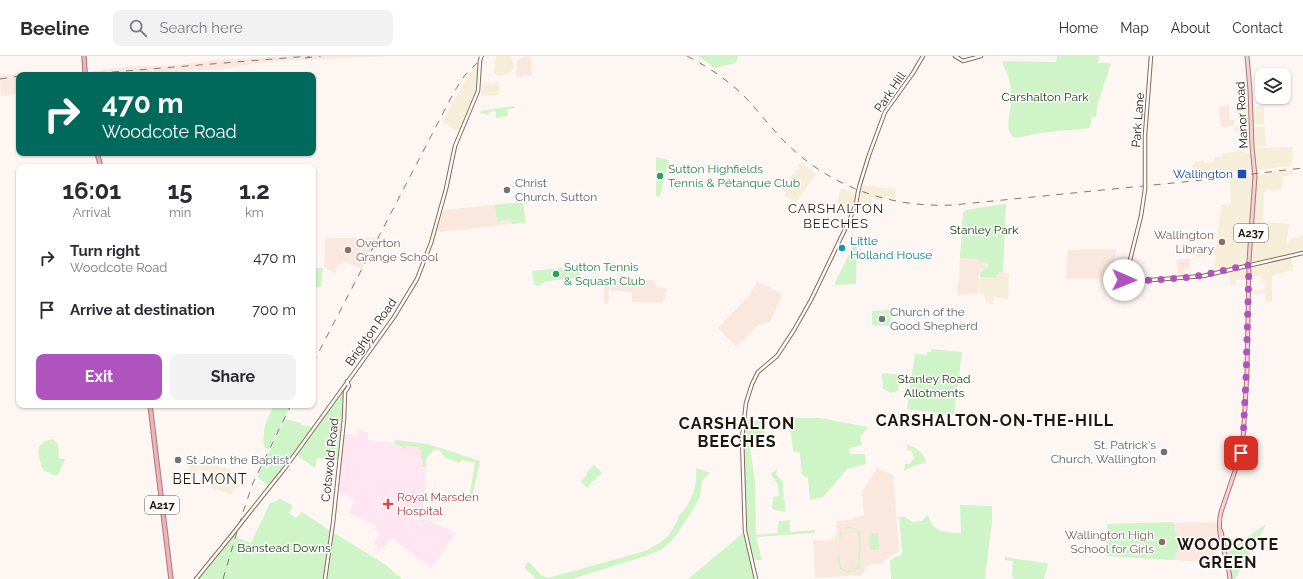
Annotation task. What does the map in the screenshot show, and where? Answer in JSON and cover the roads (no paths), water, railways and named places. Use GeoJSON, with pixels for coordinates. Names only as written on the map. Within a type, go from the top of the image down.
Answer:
{"type":"FeatureCollection","features":[{"type":"Feature","properties":{"kind":"highway"},"geometry":{"type":"LineString","coordinates":[[84,56],[85,72]]}},
{"type":"Feature","properties":{"kind":"highway","name":"A217"},"geometry":{"type":"LineString","coordinates":[[150,408],[171,579]]}},
{"type":"Feature","properties":{"kind":"main road","name":"Brighton Road"},"geometry":{"type":"LineString","coordinates":[[347,381],[372,347],[419,276],[444,197],[455,146],[478,91],[481,56]]}},
{"type":"Feature","properties":{"kind":"main road","name":"Park Hill"},"geometry":{"type":"LineString","coordinates":[[756,579],[745,531],[742,438],[746,403],[752,384],[758,372],[777,356],[811,300],[856,204],[860,184],[869,155],[885,112],[913,73],[923,56]]}},
{"type":"Feature","properties":{"kind":"main road"},"geometry":{"type":"LineString","coordinates":[[955,56],[961,61],[981,56]]}},
{"type":"Feature","properties":{"kind":"main road","name":"Park Lane"},"geometry":{"type":"LineString","coordinates":[[1150,56],[1145,135],[1145,189],[1142,216],[1128,268],[1127,279],[1139,281],[1193,277],[1249,265]]}},
{"type":"Feature","properties":{"kind":"main road","name":"Manor Road"},"geometry":{"type":"LineString","coordinates":[[1247,56],[1255,174],[1249,265]]}},
{"type":"Feature","properties":{"kind":"main road"},"geometry":{"type":"LineString","coordinates":[[1249,265],[1303,253]]}},
{"type":"Feature","properties":{"kind":"main road","name":"A237"},"geometry":{"type":"LineString","coordinates":[[1230,579],[1220,535],[1221,512],[1237,465],[1243,440],[1247,373],[1249,265]]}},
{"type":"Feature","properties":{"kind":"main road"},"geometry":{"type":"LineString","coordinates":[[370,338],[372,347]]}},
{"type":"Feature","properties":{"kind":"main road","name":"Cotswold Road"},"geometry":{"type":"LineString","coordinates":[[325,579],[344,419],[344,391],[349,386],[347,381]]}},
{"type":"Feature","properties":{"kind":"main road"},"geometry":{"type":"LineString","coordinates":[[196,579],[292,459],[344,391]]}},
{"type":"Feature","properties":{"kind":"railway"},"geometry":{"type":"LineString","coordinates":[[113,72],[310,56]]}},
{"type":"Feature","properties":{"kind":"railway"},"geometry":{"type":"LineString","coordinates":[[305,58],[321,56]]}},
{"type":"Feature","properties":{"kind":"railway"},"geometry":{"type":"LineString","coordinates":[[316,357],[454,92],[465,75],[484,56]]}},
{"type":"Feature","properties":{"kind":"railway"},"geometry":{"type":"LineString","coordinates":[[687,56],[716,73],[736,88],[785,142],[821,171],[862,192],[906,203],[953,205],[1193,181],[1303,168]]}},
{"type":"Feature","properties":{"kind":"railway"},"geometry":{"type":"LineString","coordinates":[[0,79],[16,76]]}},
{"type":"Feature","properties":{"kind":"railway"},"geometry":{"type":"LineString","coordinates":[[223,579],[253,483],[290,408]]}},
{"type":"Feature","properties":{"kind":"place","name":"Wallington"},"geometry":{"type":"Point","coordinates":[1242,174]}},
{"type":"Feature","properties":{"kind":"place","name":"Sutton Highfields Tennis & Pétanque Club"},"geometry":{"type":"Point","coordinates":[660,176]}},
{"type":"Feature","properties":{"kind":"place","name":"Christ Church, Sutton"},"geometry":{"type":"Point","coordinates":[507,190]}},
{"type":"Feature","properties":{"kind":"place","name":"Wallington Library"},"geometry":{"type":"Point","coordinates":[1222,242]}},
{"type":"Feature","properties":{"kind":"place","name":"Little Holland House"},"geometry":{"type":"Point","coordinates":[842,248]}},
{"type":"Feature","properties":{"kind":"place","name":"Overton Grange School"},"geometry":{"type":"Point","coordinates":[348,250]}},
{"type":"Feature","properties":{"kind":"place","name":"Sutton Tennis & Squash Club"},"geometry":{"type":"Point","coordinates":[556,274]}},
{"type":"Feature","properties":{"kind":"place","name":"Church of the Good Shepherd"},"geometry":{"type":"Point","coordinates":[882,319]}},
{"type":"Feature","properties":{"kind":"place","name":"St. Patrick's Church, Wallington"},"geometry":{"type":"Point","coordinates":[1164,452]}},
{"type":"Feature","properties":{"kind":"place","name":"St John the Baptist"},"geometry":{"type":"Point","coordinates":[178,460]}},
{"type":"Feature","properties":{"kind":"place","name":"Royal Marsden Hospital"},"geometry":{"type":"Point","coordinates":[388,504]}},
{"type":"Feature","properties":{"kind":"place","name":"Wallington High School for Girls"},"geometry":{"type":"Point","coordinates":[1162,542]}},
{"type":"Feature","properties":{"kind":"district","name":"CARSHALTON BEECHES"},"geometry":{"type":"Point","coordinates":[836,216]}},
{"type":"Feature","properties":{"kind":"district","name":"CARSHALTON-ON-THE-HILL"},"geometry":{"type":"Point","coordinates":[995,420]}},
{"type":"Feature","properties":{"kind":"district","name":"CARSHALTON BEECHES"},"geometry":{"type":"Point","coordinates":[737,432]}},
{"type":"Feature","properties":{"kind":"district","name":"BELMONT"},"geometry":{"type":"Point","coordinates":[210,479]}},
{"type":"Feature","properties":{"kind":"district","name":"WOODCOTE GREEN"},"geometry":{"type":"Point","coordinates":[1228,553]}},
{"type":"Feature","properties":{"kind":"park label","name":"Carshalton Park"},"geometry":{"type":"Point","coordinates":[1045,97]}},
{"type":"Feature","properties":{"kind":"park label","name":"Stanley Park"},"geometry":{"type":"Point","coordinates":[984,230]}},
{"type":"Feature","properties":{"kind":"park label","name":"Stanley Road Allotments"},"geometry":{"type":"Point","coordinates":[934,386]}},
{"type":"Feature","properties":{"kind":"park label","name":"Banstead Downs"},"geometry":{"type":"Point","coordinates":[284,548]}}]}
